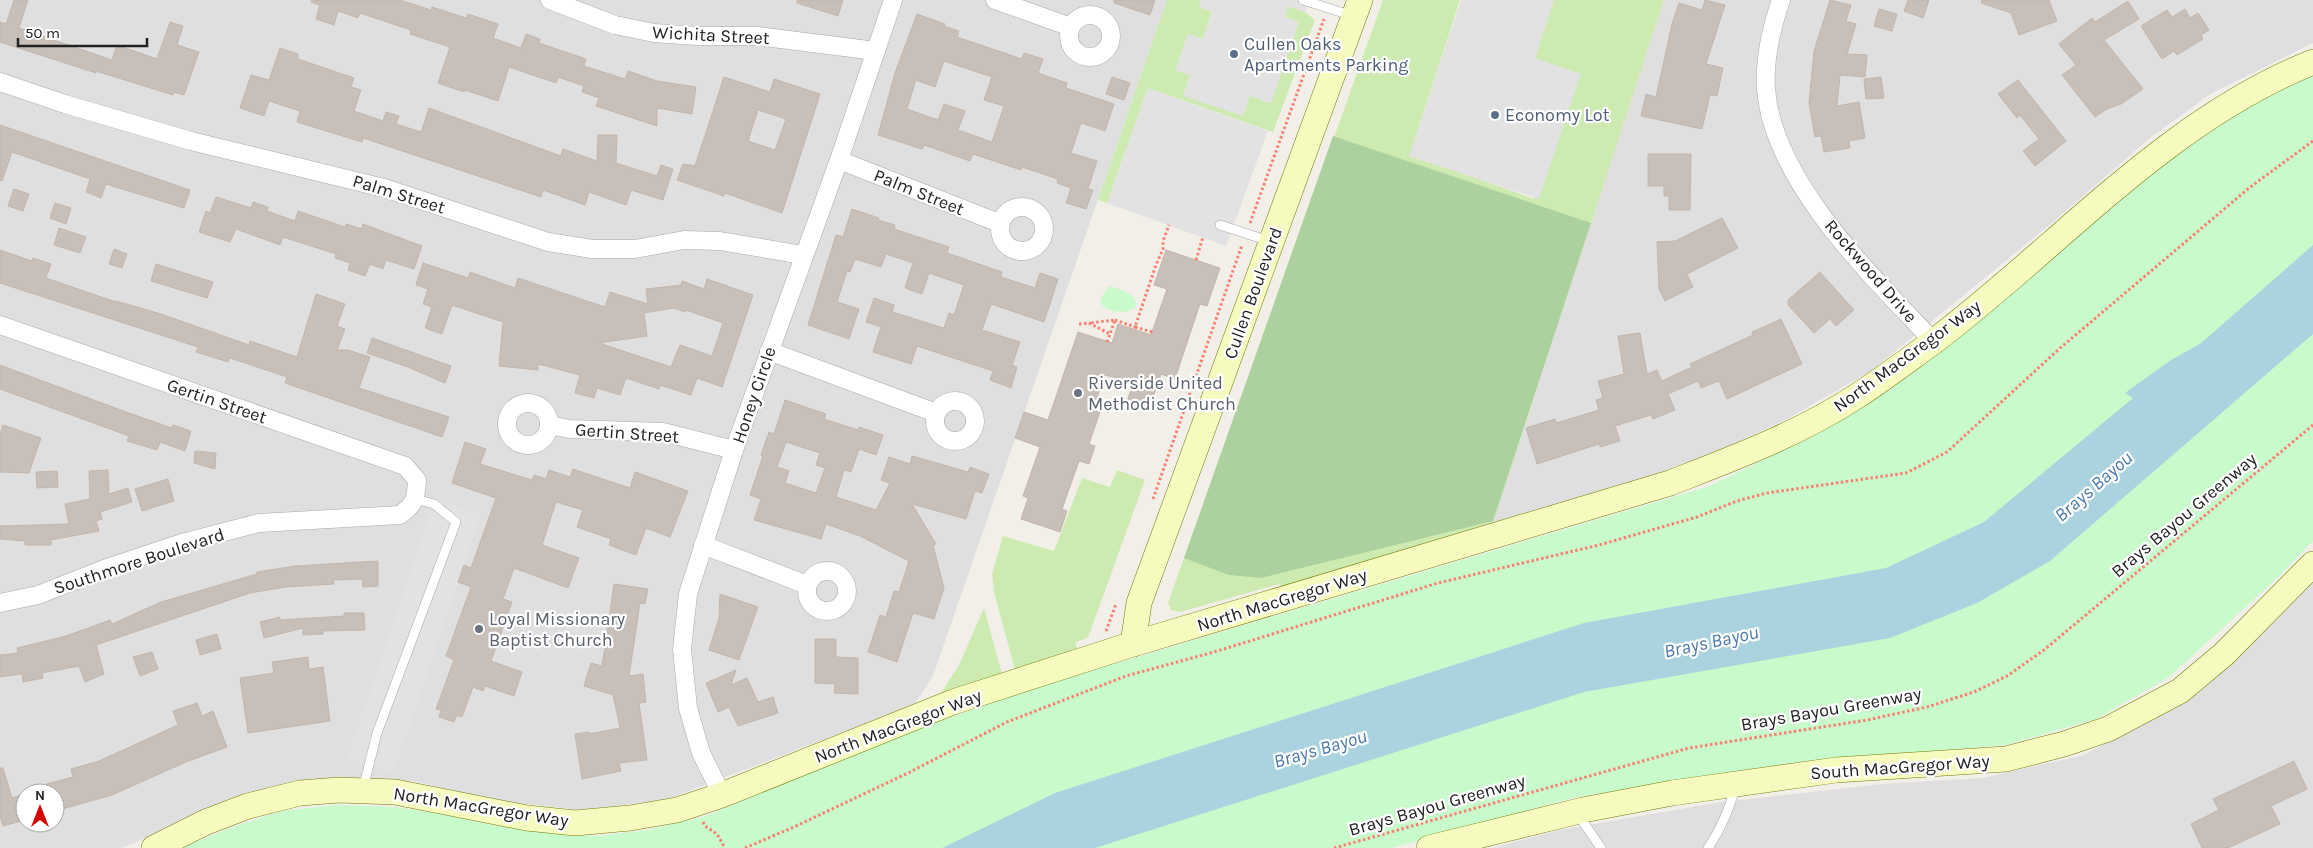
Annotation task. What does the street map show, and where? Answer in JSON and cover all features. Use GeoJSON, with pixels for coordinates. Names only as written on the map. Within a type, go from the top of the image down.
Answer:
{"type":"FeatureCollection","features":[{"type":"Feature","properties":{"kind":"street","name":"Wichita Street"},"geometry":{"type":"LineString","coordinates":[[550,0],[615,25],[654,33],[696,36],[757,36],[876,51]]}},
{"type":"Feature","properties":{"kind":"street","name":"Honey Circle"},"geometry":{"type":"LineString","coordinates":[[722,795],[701,753],[688,708],[682,649],[688,594],[734,450],[839,160],[893,0]]}},
{"type":"Feature","properties":{"kind":"street"},"geometry":{"type":"LineString","coordinates":[[995,0],[1072,27]]}},
{"type":"Feature","properties":{"kind":"street","name":"Rockwood Drive"},"geometry":{"type":"LineString","coordinates":[[1781,0],[1766,54],[1766,90],[1773,124],[1785,154],[1818,208],[1860,264],[1933,341]]}},
{"type":"Feature","properties":{"kind":"street","name":"Cullen Boulevard"},"geometry":{"type":"LineString","coordinates":[[1133,644],[1140,603],[1357,8]]}},
{"type":"Feature","properties":{"kind":"street","name":"North MacGregor Way"},"geometry":{"type":"LineString","coordinates":[[154,848],[206,822],[248,806],[300,793],[363,789],[395,792],[527,818],[575,823],[630,818],[677,810],[722,795],[953,702],[1133,644],[1670,483],[1747,453],[1816,420],[1857,396],[1933,341],[2009,281],[2101,199],[2182,134],[2277,76],[2313,62]]}},
{"type":"Feature","properties":{"kind":"street","name":"Palm Street"},"geometry":{"type":"LineString","coordinates":[[0,82],[65,104],[191,141],[384,188],[548,242],[592,249],[635,249],[684,240],[720,241],[803,256]]}},
{"type":"Feature","properties":{"kind":"street","name":"Palm Street"},"geometry":{"type":"LineString","coordinates":[[839,160],[1000,224]]}},
{"type":"Feature","properties":{"kind":"street","name":"Gertin Street"},"geometry":{"type":"LineString","coordinates":[[0,325],[405,466],[416,480],[415,496]]}},
{"type":"Feature","properties":{"kind":"street"},"geometry":{"type":"LineString","coordinates":[[769,351],[936,413]]}},
{"type":"Feature","properties":{"kind":"street","name":"Gertin Street"},"geometry":{"type":"LineString","coordinates":[[549,425],[570,429],[663,432],[734,450]]}},
{"type":"Feature","properties":{"kind":"street","name":"Southmore Boulevard"},"geometry":{"type":"LineString","coordinates":[[0,603],[38,595],[104,569],[182,542],[259,523],[400,515],[412,505],[415,496]]}},
{"type":"Feature","properties":{"kind":"street"},"geometry":{"type":"LineString","coordinates":[[703,544],[807,585]]}},
{"type":"Feature","properties":{"kind":"street","name":"South MacGregor Way"},"geometry":{"type":"LineString","coordinates":[[1429,848],[1576,812],[1672,793],[1836,770],[2006,759],[2064,744],[2108,729],[2180,692],[2224,654],[2313,564]]}},
{"type":"Feature","properties":{"kind":"lane"},"geometry":{"type":"LineString","coordinates":[[1303,0],[1357,8]]}},
{"type":"Feature","properties":{"kind":"lane"},"geometry":{"type":"LineString","coordinates":[[1220,225],[1271,242]]}},
{"type":"Feature","properties":{"kind":"lane"},"geometry":{"type":"LineString","coordinates":[[363,789],[377,734],[456,522],[434,504],[415,496]]}},
{"type":"Feature","properties":{"kind":"lane"},"geometry":{"type":"LineString","coordinates":[[1708,848],[1718,833],[1727,813],[1736,783]]}},
{"type":"Feature","properties":{"kind":"lane"},"geometry":{"type":"LineString","coordinates":[[1576,812],[1602,848]]}},
{"type":"Feature","properties":{"kind":"path"},"geometry":{"type":"LineString","coordinates":[[1250,224],[1321,27]]}},
{"type":"Feature","properties":{"kind":"path"},"geometry":{"type":"LineString","coordinates":[[1135,328],[1163,249],[1163,241],[1169,225]]}},
{"type":"Feature","properties":{"kind":"path"},"geometry":{"type":"LineString","coordinates":[[1196,260],[1203,238]]}},
{"type":"Feature","properties":{"kind":"path"},"geometry":{"type":"LineString","coordinates":[[1150,509],[1244,241]]}},
{"type":"Feature","properties":{"kind":"path"},"geometry":{"type":"LineString","coordinates":[[1107,342],[1114,320]]}},
{"type":"Feature","properties":{"kind":"path"},"geometry":{"type":"LineString","coordinates":[[1079,324],[1114,320],[1152,332]]}},
{"type":"Feature","properties":{"kind":"path"},"geometry":{"type":"LineString","coordinates":[[1089,323],[1110,334]]}},
{"type":"Feature","properties":{"kind":"path","name":"Brays Bayou Greenway"},"geometry":{"type":"LineString","coordinates":[[1334,848],[1689,748],[1867,720],[1927,707],[1974,692],[2007,676],[2044,650],[2313,425]]}},
{"type":"Feature","properties":{"kind":"path"},"geometry":{"type":"LineString","coordinates":[[1107,630],[1117,602]]}},
{"type":"Feature","properties":{"kind":"path"},"geometry":{"type":"LineString","coordinates":[[1098,679],[1101,687]]}},
{"type":"Feature","properties":{"kind":"path"},"geometry":{"type":"LineString","coordinates":[[701,817],[705,826],[717,834],[724,848]]}},
{"type":"Feature","properties":{"kind":"shaded area"},"geometry":{"type":"Polygon","coordinates":[[[0,0],[1167,0],[933,676],[914,705],[668,799],[583,810],[498,801],[413,781],[342,779],[211,809],[122,848],[0,848],[0,0]]]}},
{"type":"Feature","properties":{"kind":"shaded area","name":"Cullen Oaks Apartments Parking"},"geometry":{"type":"Polygon","coordinates":[[[1201,0],[1309,0],[1305,12],[1288,6],[1285,17],[1299,22],[1271,103],[1250,96],[1243,116],[1183,96],[1190,75],[1175,70],[1188,34],[1203,39],[1212,12],[1199,7],[1201,0]]]}},
{"type":"Feature","properties":{"kind":"shaded area","name":"Economy Lot"},"geometry":{"type":"Polygon","coordinates":[[[1461,0],[1554,0],[1535,58],[1581,74],[1539,199],[1409,156],[1461,0]]]}},
{"type":"Feature","properties":{"kind":"shaded area"},"geometry":{"type":"Polygon","coordinates":[[[1664,0],[2313,0],[2313,43],[2212,93],[2151,137],[2053,222],[1871,371],[1787,419],[1712,454],[1628,487],[1492,526],[1664,0]]]}},
{"type":"Feature","properties":{"kind":"shaded area"},"geometry":{"type":"Polygon","coordinates":[[[1148,88],[1268,131],[1226,246],[1107,203],[1148,88]]]}},
{"type":"Feature","properties":{"kind":"shaded area"},"geometry":{"type":"Polygon","coordinates":[[[435,499],[481,515],[393,773],[347,758],[435,499]]]}},
{"type":"Feature","properties":{"kind":"shaded area"},"geometry":{"type":"Polygon","coordinates":[[[2313,582],[2313,848],[1492,848],[1559,830],[1721,802],[1882,784],[1983,778],[2084,755],[2199,693],[2313,582]]]}},
{"type":"Feature","properties":{"kind":"green space"},"geometry":{"type":"Polygon","coordinates":[[[1167,0],[1201,0],[1199,7],[1212,11],[1203,39],[1188,34],[1176,70],[1190,75],[1243,116],[1250,96],[1270,103],[1298,22],[1284,17],[1288,6],[1305,12],[1315,20],[1273,132],[1148,88],[1107,203],[1098,200],[1167,0]]]}},
{"type":"Feature","properties":{"kind":"green space"},"geometry":{"type":"Polygon","coordinates":[[[1383,0],[1460,0],[1410,154],[1534,199],[1580,75],[1533,58],[1551,0],[1664,0],[1492,526],[1281,588],[1279,584],[1180,612],[1171,610],[1168,603],[1383,0]]]}},
{"type":"Feature","properties":{"kind":"green space"},"geometry":{"type":"Polygon","coordinates":[[[2313,74],[2313,541],[2276,579],[2169,677],[2096,719],[2005,745],[1789,763],[1572,798],[1392,848],[182,848],[230,828],[282,811],[336,805],[394,807],[541,832],[599,836],[648,830],[706,816],[909,732],[1044,685],[1710,486],[1817,434],[1909,376],[1965,331],[2148,175],[2239,112],[2291,83],[2313,74]]]}},
{"type":"Feature","properties":{"kind":"green space"},"geometry":{"type":"Polygon","coordinates":[[[1333,136],[1591,223],[1493,521],[1261,578],[1229,575],[1184,558],[1333,136]]]}},
{"type":"Feature","properties":{"kind":"green space"},"geometry":{"type":"Polygon","coordinates":[[[1109,286],[1125,291],[1135,298],[1136,307],[1132,310],[1116,312],[1102,305],[1100,301],[1109,286]]]}},
{"type":"Feature","properties":{"kind":"green space"},"geometry":{"type":"Polygon","coordinates":[[[1117,470],[1145,480],[1089,635],[1087,638],[1076,642],[1077,649],[1015,670],[994,592],[992,574],[1003,536],[1054,551],[1082,478],[1110,487],[1117,470]]]}},
{"type":"Feature","properties":{"kind":"green space"},"geometry":{"type":"Polygon","coordinates":[[[984,608],[1002,674],[939,696],[959,665],[984,608]]]}},
{"type":"Feature","properties":{"kind":"water","name":"Brays Bayou"},"geometry":{"type":"Polygon","coordinates":[[[2313,245],[2313,334],[2050,561],[1977,603],[1890,638],[1584,692],[1095,848],[942,848],[1055,793],[1584,623],[1886,568],[1984,522],[2133,398],[2125,393],[2171,360],[2200,344],[2313,245]]]}},
{"type":"Feature","properties":{"kind":"building"},"geometry":{"type":"Polygon","coordinates":[[[14,0],[28,0],[19,28],[112,60],[117,45],[157,59],[170,22],[183,26],[177,45],[199,52],[184,95],[174,92],[173,95],[96,71],[96,73],[0,42],[0,22],[6,24],[14,0]]]}},
{"type":"Feature","properties":{"kind":"building"},"geometry":{"type":"Polygon","coordinates":[[[312,0],[400,0],[431,10],[432,7],[466,18],[468,14],[498,24],[493,38],[521,48],[526,34],[540,39],[539,43],[586,59],[584,66],[625,79],[628,71],[657,81],[696,87],[692,114],[657,108],[657,126],[596,106],[599,98],[582,92],[584,86],[558,77],[556,83],[509,67],[498,101],[465,90],[464,92],[438,83],[450,47],[410,34],[411,30],[360,13],[358,18],[338,11],[334,25],[316,19],[320,5],[311,2],[312,0]]]}},
{"type":"Feature","properties":{"kind":"building"},"geometry":{"type":"Polygon","coordinates":[[[797,0],[843,0],[838,16],[797,3],[797,0]]]}},
{"type":"Feature","properties":{"kind":"building"},"geometry":{"type":"Polygon","coordinates":[[[1114,0],[1155,0],[1150,15],[1114,3],[1114,0]]]}},
{"type":"Feature","properties":{"kind":"building"},"geometry":{"type":"Polygon","coordinates":[[[1705,0],[1725,5],[1706,64],[1723,68],[1717,96],[1710,95],[1702,129],[1641,116],[1646,94],[1656,97],[1672,24],[1679,3],[1702,10],[1705,0]]]}},
{"type":"Feature","properties":{"kind":"building"},"geometry":{"type":"Polygon","coordinates":[[[1830,0],[1851,5],[1846,21],[1856,24],[1847,54],[1867,55],[1865,77],[1840,75],[1837,106],[1859,102],[1865,138],[1849,141],[1850,148],[1824,152],[1821,136],[1815,137],[1809,103],[1814,51],[1830,0]]]}},
{"type":"Feature","properties":{"kind":"building"},"geometry":{"type":"Polygon","coordinates":[[[1908,0],[1929,0],[1923,18],[1904,11],[1908,0]]]}},
{"type":"Feature","properties":{"kind":"building"},"geometry":{"type":"Polygon","coordinates":[[[1982,0],[2049,0],[2057,21],[2019,35],[2011,13],[1981,3],[1982,0]]]}},
{"type":"Feature","properties":{"kind":"building"},"geometry":{"type":"Polygon","coordinates":[[[2128,1],[2139,19],[2104,40],[2143,89],[2121,104],[2107,109],[2095,117],[2062,75],[2076,65],[2059,44],[2092,18],[2095,22],[2128,1]]]}},
{"type":"Feature","properties":{"kind":"building"},"geometry":{"type":"Polygon","coordinates":[[[1879,9],[1897,14],[1892,31],[1874,26],[1879,9]]]}},
{"type":"Feature","properties":{"kind":"building"},"geometry":{"type":"Polygon","coordinates":[[[2185,9],[2190,18],[2198,13],[2209,30],[2201,35],[2203,39],[2177,55],[2174,51],[2162,59],[2141,26],[2167,10],[2172,17],[2185,9]]]}},
{"type":"Feature","properties":{"kind":"building"},"geometry":{"type":"Polygon","coordinates":[[[917,14],[959,31],[957,37],[1022,59],[1024,53],[1043,59],[1038,73],[1067,83],[1066,88],[1114,104],[1105,131],[1081,123],[1071,153],[1097,161],[1088,189],[1093,190],[1086,209],[1066,203],[1071,188],[1057,183],[1058,179],[1022,167],[1021,170],[973,154],[970,161],[924,145],[922,149],[878,135],[895,73],[917,14]],[[944,61],[935,87],[916,80],[907,109],[938,120],[944,104],[965,111],[958,130],[992,142],[1004,106],[984,100],[992,77],[944,61]]]}},
{"type":"Feature","properties":{"kind":"building"},"geometry":{"type":"Polygon","coordinates":[[[280,48],[298,54],[298,59],[354,78],[351,87],[361,90],[354,111],[383,121],[386,112],[399,116],[396,124],[421,132],[429,108],[561,156],[563,149],[597,161],[598,135],[617,135],[616,163],[657,176],[661,165],[673,169],[663,200],[631,190],[626,205],[589,192],[585,205],[543,190],[541,197],[363,138],[362,142],[297,122],[300,111],[269,101],[264,116],[240,108],[251,75],[269,80],[280,48]]]}},
{"type":"Feature","properties":{"kind":"building"},"geometry":{"type":"Polygon","coordinates":[[[724,77],[770,92],[774,79],[820,94],[782,213],[725,193],[724,196],[677,180],[683,164],[695,166],[724,77]],[[758,110],[748,141],[775,150],[786,119],[758,110]]]}},
{"type":"Feature","properties":{"kind":"building"},"geometry":{"type":"Polygon","coordinates":[[[1112,77],[1130,83],[1124,100],[1106,94],[1112,77]]]}},
{"type":"Feature","properties":{"kind":"building"},"geometry":{"type":"Polygon","coordinates":[[[1881,77],[1884,98],[1866,99],[1864,79],[1881,77]]]}},
{"type":"Feature","properties":{"kind":"building"},"geometry":{"type":"Polygon","coordinates":[[[2018,80],[2066,141],[2035,166],[2023,151],[2039,139],[2020,115],[2017,118],[1998,94],[2018,80]]]}},
{"type":"Feature","properties":{"kind":"building"},"geometry":{"type":"Polygon","coordinates":[[[0,125],[190,190],[184,208],[106,184],[101,198],[86,192],[90,179],[12,152],[2,181],[0,180],[0,125]]]}},
{"type":"Feature","properties":{"kind":"building"},"geometry":{"type":"Polygon","coordinates":[[[1648,154],[1691,154],[1690,210],[1669,210],[1669,196],[1664,196],[1664,186],[1648,186],[1648,154]]]}},
{"type":"Feature","properties":{"kind":"building"},"geometry":{"type":"Polygon","coordinates":[[[14,189],[29,194],[23,211],[8,206],[14,189]]]}},
{"type":"Feature","properties":{"kind":"building"},"geometry":{"type":"Polygon","coordinates":[[[216,197],[251,208],[253,202],[268,207],[267,211],[295,221],[298,211],[345,227],[346,224],[362,229],[363,224],[422,246],[414,269],[386,260],[383,269],[370,264],[365,276],[348,270],[350,263],[335,258],[336,254],[283,237],[280,245],[236,229],[230,242],[199,232],[206,211],[210,213],[216,197]]]}},
{"type":"Feature","properties":{"kind":"building"},"geometry":{"type":"Polygon","coordinates":[[[55,203],[71,208],[66,224],[50,218],[55,203]]]}},
{"type":"Feature","properties":{"kind":"building"},"geometry":{"type":"Polygon","coordinates":[[[852,209],[895,225],[894,229],[949,247],[947,253],[1002,272],[1001,277],[1035,288],[1040,273],[1058,279],[1044,322],[991,304],[982,330],[1020,342],[1012,365],[1017,367],[1011,388],[990,380],[993,371],[917,346],[911,364],[873,352],[881,327],[866,322],[874,298],[894,305],[892,312],[944,328],[949,313],[954,315],[964,285],[929,273],[922,294],[905,288],[913,263],[886,254],[881,267],[855,259],[850,272],[847,271],[837,302],[859,309],[849,339],[808,325],[836,235],[843,237],[852,209]]]}},
{"type":"Feature","properties":{"kind":"building"},"geometry":{"type":"Polygon","coordinates":[[[1722,218],[1738,248],[1687,274],[1693,287],[1665,301],[1659,289],[1657,242],[1675,241],[1722,218]]]}},
{"type":"Feature","properties":{"kind":"building"},"geometry":{"type":"Polygon","coordinates":[[[59,228],[86,237],[80,253],[54,245],[59,228]]]}},
{"type":"Feature","properties":{"kind":"building"},"geometry":{"type":"Polygon","coordinates":[[[114,249],[127,254],[122,268],[109,264],[114,249]]]}},
{"type":"Feature","properties":{"kind":"building"},"geometry":{"type":"Polygon","coordinates":[[[0,250],[32,261],[33,258],[51,264],[46,278],[116,302],[161,314],[249,345],[250,341],[297,357],[316,294],[345,304],[337,326],[345,329],[337,350],[348,350],[370,357],[359,388],[449,417],[442,437],[285,383],[287,377],[230,358],[228,362],[196,352],[198,347],[0,283],[0,250]]]}},
{"type":"Feature","properties":{"kind":"building","name":"Riverside United Methodist Church"},"geometry":{"type":"Polygon","coordinates":[[[1166,250],[1220,268],[1207,306],[1200,304],[1175,379],[1161,374],[1149,409],[1127,401],[1133,384],[1105,375],[1093,409],[1100,412],[1089,444],[1095,446],[1089,464],[1079,461],[1062,509],[1067,511],[1060,532],[1021,519],[1028,498],[1023,496],[1040,447],[1015,438],[1024,412],[1048,420],[1078,332],[1112,343],[1118,324],[1151,335],[1167,289],[1154,285],[1166,250]]]}},
{"type":"Feature","properties":{"kind":"building"},"geometry":{"type":"Polygon","coordinates":[[[423,263],[468,278],[470,272],[515,288],[518,278],[605,307],[610,292],[648,304],[646,289],[681,285],[682,281],[704,289],[707,279],[753,295],[722,387],[697,378],[691,395],[660,385],[659,389],[626,378],[620,395],[597,388],[594,398],[575,393],[580,375],[538,364],[538,370],[499,366],[503,322],[452,305],[442,334],[425,328],[432,307],[423,304],[428,289],[416,285],[423,263]],[[674,308],[644,313],[647,336],[599,343],[671,367],[680,345],[712,356],[723,323],[686,310],[685,312],[674,308]]]}},
{"type":"Feature","properties":{"kind":"building"},"geometry":{"type":"Polygon","coordinates":[[[156,264],[213,282],[207,298],[151,281],[156,264]]]}},
{"type":"Feature","properties":{"kind":"building"},"geometry":{"type":"Polygon","coordinates":[[[1820,272],[1854,310],[1836,326],[1830,319],[1814,333],[1788,305],[1788,300],[1820,272]]]}},
{"type":"Feature","properties":{"kind":"building"},"geometry":{"type":"Polygon","coordinates":[[[1781,319],[1802,364],[1727,399],[1719,381],[1701,388],[1698,381],[1668,394],[1675,410],[1653,419],[1651,415],[1615,426],[1620,441],[1600,447],[1599,444],[1537,464],[1526,428],[1555,419],[1556,423],[1599,410],[1596,400],[1603,398],[1598,381],[1624,374],[1618,336],[1640,333],[1647,374],[1657,370],[1662,381],[1692,367],[1690,364],[1753,335],[1752,332],[1781,319]]]}},
{"type":"Feature","properties":{"kind":"building"},"geometry":{"type":"Polygon","coordinates":[[[372,338],[451,366],[445,383],[408,367],[367,353],[372,338]]]}},
{"type":"Feature","properties":{"kind":"building"},"geometry":{"type":"Polygon","coordinates":[[[0,365],[172,428],[173,425],[191,431],[185,451],[160,442],[157,450],[127,441],[129,436],[0,389],[0,365]]]}},
{"type":"Feature","properties":{"kind":"building"},"geometry":{"type":"Polygon","coordinates":[[[785,400],[826,414],[824,419],[858,430],[859,427],[883,435],[876,455],[859,449],[851,472],[844,470],[836,497],[876,510],[890,483],[881,480],[889,457],[910,464],[912,456],[968,472],[970,467],[989,474],[982,493],[975,491],[966,519],[912,504],[936,544],[933,545],[944,588],[934,619],[913,613],[897,662],[868,652],[880,615],[886,617],[894,591],[899,592],[909,561],[860,536],[826,524],[821,539],[754,520],[761,499],[750,495],[769,432],[774,434],[785,400]],[[786,442],[777,467],[789,471],[785,483],[816,493],[825,468],[816,465],[820,453],[786,442]]]}},
{"type":"Feature","properties":{"kind":"building"},"geometry":{"type":"Polygon","coordinates":[[[3,425],[41,438],[29,473],[0,472],[0,434],[3,425]]]}},
{"type":"Feature","properties":{"kind":"building"},"geometry":{"type":"Polygon","coordinates":[[[465,442],[486,449],[480,464],[532,480],[534,475],[546,479],[549,470],[570,477],[573,469],[630,488],[635,472],[688,491],[670,537],[646,528],[636,555],[609,545],[611,539],[577,527],[583,510],[556,502],[542,545],[579,558],[568,588],[514,568],[503,599],[512,602],[491,661],[522,672],[514,696],[485,686],[483,691],[473,687],[462,717],[457,715],[454,722],[439,717],[441,710],[436,709],[454,660],[446,656],[471,587],[458,582],[464,565],[471,568],[496,498],[452,483],[465,442]]]}},
{"type":"Feature","properties":{"kind":"building"},"geometry":{"type":"Polygon","coordinates":[[[195,451],[216,453],[215,469],[194,463],[195,451]]]}},
{"type":"Feature","properties":{"kind":"building"},"geometry":{"type":"Polygon","coordinates":[[[108,470],[109,494],[128,488],[132,502],[100,512],[102,519],[96,521],[99,531],[51,540],[51,545],[25,545],[25,541],[0,539],[0,526],[69,524],[65,504],[90,499],[89,471],[108,470]]]}},
{"type":"Feature","properties":{"kind":"building"},"geometry":{"type":"Polygon","coordinates":[[[57,471],[58,487],[37,488],[36,472],[57,471]]]}},
{"type":"Feature","properties":{"kind":"building"},"geometry":{"type":"Polygon","coordinates":[[[168,479],[174,501],[142,511],[135,489],[168,479]]]}},
{"type":"Feature","properties":{"kind":"building"},"geometry":{"type":"Polygon","coordinates":[[[378,561],[378,586],[363,587],[362,579],[333,580],[334,584],[286,587],[250,593],[96,645],[104,674],[85,682],[79,666],[42,673],[43,678],[23,682],[22,674],[0,677],[0,655],[18,653],[17,648],[66,636],[110,620],[112,624],[161,602],[257,574],[257,572],[295,566],[378,561]]]}},
{"type":"Feature","properties":{"kind":"building"},"geometry":{"type":"Polygon","coordinates":[[[614,584],[648,589],[645,604],[640,603],[629,676],[643,674],[646,702],[639,703],[647,760],[619,763],[621,771],[582,779],[575,734],[589,732],[589,734],[620,728],[613,695],[584,686],[591,663],[602,666],[614,584]]]}},
{"type":"Feature","properties":{"kind":"building"},"geometry":{"type":"Polygon","coordinates":[[[720,594],[758,607],[739,660],[709,650],[719,618],[720,594]]]}},
{"type":"Feature","properties":{"kind":"building"},"geometry":{"type":"Polygon","coordinates":[[[344,613],[364,613],[365,630],[323,631],[323,634],[303,635],[303,628],[264,638],[260,622],[280,617],[280,620],[344,616],[344,613]]]}},
{"type":"Feature","properties":{"kind":"building"},"geometry":{"type":"Polygon","coordinates":[[[217,634],[221,649],[200,655],[196,640],[217,634]]]}},
{"type":"Feature","properties":{"kind":"building"},"geometry":{"type":"Polygon","coordinates":[[[815,639],[836,639],[836,657],[858,658],[858,694],[834,693],[835,684],[815,683],[815,639]]]}},
{"type":"Feature","properties":{"kind":"building"},"geometry":{"type":"Polygon","coordinates":[[[152,652],[158,669],[140,676],[133,657],[152,652]]]}},
{"type":"Feature","properties":{"kind":"building"},"geometry":{"type":"Polygon","coordinates":[[[308,657],[309,669],[323,667],[330,721],[248,733],[240,678],[274,673],[272,662],[308,657]]]}},
{"type":"Feature","properties":{"kind":"building"},"geometry":{"type":"Polygon","coordinates":[[[736,670],[731,685],[747,678],[758,702],[773,697],[778,713],[738,726],[729,707],[718,712],[706,683],[736,670]]]}},
{"type":"Feature","properties":{"kind":"building"},"geometry":{"type":"Polygon","coordinates":[[[197,703],[202,716],[213,711],[227,747],[186,762],[112,795],[65,808],[65,783],[50,783],[73,777],[71,769],[99,761],[178,725],[173,711],[197,703]]]}},
{"type":"Feature","properties":{"kind":"building"},"geometry":{"type":"Polygon","coordinates":[[[2294,761],[2307,789],[2271,806],[2280,824],[2228,848],[2202,848],[2191,824],[2219,810],[2213,799],[2294,761]]]}},
{"type":"Feature","properties":{"kind":"building"},"geometry":{"type":"Polygon","coordinates":[[[0,768],[3,768],[12,798],[15,797],[15,823],[3,826],[0,816],[0,768]]]}},
{"type":"Feature","properties":{"kind":"place","name":"Cullen Oaks Apartments Parking"},"geometry":{"type":"Point","coordinates":[1234,54]}},
{"type":"Feature","properties":{"kind":"place","name":"Economy Lot"},"geometry":{"type":"Point","coordinates":[1495,115]}},
{"type":"Feature","properties":{"kind":"place","name":"Riverside United Methodist Church"},"geometry":{"type":"Point","coordinates":[1078,393]}},
{"type":"Feature","properties":{"kind":"place","name":"Loyal Missionary Baptist Church"},"geometry":{"type":"Point","coordinates":[479,629]}}]}
